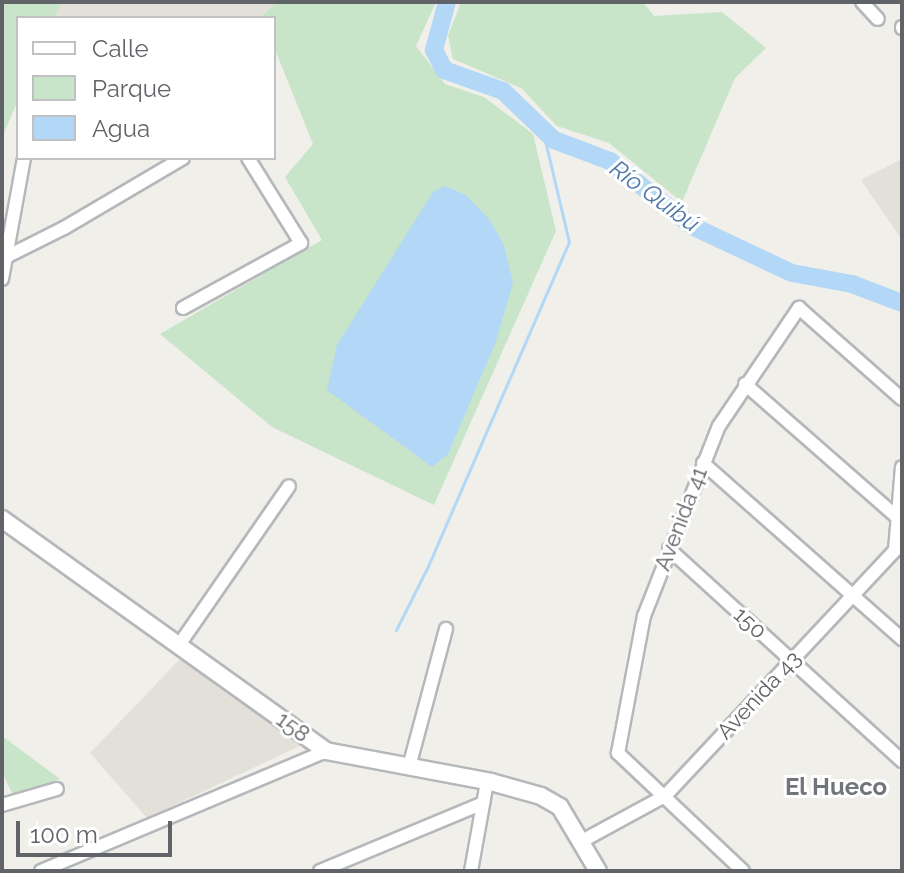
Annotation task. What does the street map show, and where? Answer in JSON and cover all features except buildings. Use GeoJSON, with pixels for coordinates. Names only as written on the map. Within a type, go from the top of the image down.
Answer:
{"type":"FeatureCollection","features":[{"type":"Feature","properties":{"kind":"street"},"geometry":{"type":"LineString","coordinates":[[862,2],[878,19]]}},
{"type":"Feature","properties":{"kind":"street"},"geometry":{"type":"LineString","coordinates":[[2,279],[24,160]]}},
{"type":"Feature","properties":{"kind":"street"},"geometry":{"type":"LineString","coordinates":[[6,257],[64,228],[180,160]]}},
{"type":"Feature","properties":{"kind":"street"},"geometry":{"type":"LineString","coordinates":[[183,308],[301,243],[249,160]]}},
{"type":"Feature","properties":{"kind":"street","name":"Avenida 41"},"geometry":{"type":"LineString","coordinates":[[665,796],[618,753],[644,616],[719,426],[799,308],[902,399]]}},
{"type":"Feature","properties":{"kind":"street"},"geometry":{"type":"LineString","coordinates":[[745,384],[898,518]]}},
{"type":"Feature","properties":{"kind":"street"},"geometry":{"type":"LineString","coordinates":[[703,463],[902,639]]}},
{"type":"Feature","properties":{"kind":"street","name":"Avenida 43"},"geometry":{"type":"LineString","coordinates":[[582,841],[665,796],[895,550],[902,467]]}},
{"type":"Feature","properties":{"kind":"street"},"geometry":{"type":"LineString","coordinates":[[179,645],[289,486]]}},
{"type":"Feature","properties":{"kind":"street","name":"158"},"geometry":{"type":"LineString","coordinates":[[2,519],[326,751],[487,782],[541,796],[560,807],[598,871]]}},
{"type":"Feature","properties":{"kind":"street","name":"150"},"geometry":{"type":"LineString","coordinates":[[669,549],[902,761]]}},
{"type":"Feature","properties":{"kind":"street"},"geometry":{"type":"LineString","coordinates":[[409,767],[446,629]]}},
{"type":"Feature","properties":{"kind":"street"},"geometry":{"type":"LineString","coordinates":[[45,870],[326,751]]}},
{"type":"Feature","properties":{"kind":"street"},"geometry":{"type":"LineString","coordinates":[[471,871],[487,782]]}},
{"type":"Feature","properties":{"kind":"street"},"geometry":{"type":"LineString","coordinates":[[2,805],[57,789]]}},
{"type":"Feature","properties":{"kind":"street"},"geometry":{"type":"LineString","coordinates":[[665,796],[743,871]]}},
{"type":"Feature","properties":{"kind":"street"},"geometry":{"type":"LineString","coordinates":[[320,871],[483,803]]}},
{"type":"Feature","properties":{"kind":"shaded area"},"geometry":{"type":"Polygon","coordinates":[[[2,2],[278,2],[260,16],[16,16],[16,105],[2,137],[2,2]]]}},
{"type":"Feature","properties":{"kind":"shaded area"},"geometry":{"type":"Polygon","coordinates":[[[902,159],[902,240],[861,180],[902,159]]]}},
{"type":"Feature","properties":{"kind":"shaded area"},"geometry":{"type":"Polygon","coordinates":[[[181,658],[304,744],[147,818],[90,753],[181,658]]]}},
{"type":"Feature","properties":{"kind":"green space"},"geometry":{"type":"Polygon","coordinates":[[[2,2],[61,2],[55,16],[16,16],[16,105],[2,137],[2,2]]]}},
{"type":"Feature","properties":{"kind":"green space"},"geometry":{"type":"Polygon","coordinates":[[[278,2],[436,2],[416,46],[445,84],[484,97],[533,134],[556,231],[434,505],[272,427],[160,334],[322,240],[285,177],[313,144],[276,52],[276,16],[261,16],[278,2]]]}},
{"type":"Feature","properties":{"kind":"green space"},"geometry":{"type":"Polygon","coordinates":[[[461,2],[643,2],[654,16],[722,12],[766,48],[735,78],[682,202],[609,143],[557,126],[521,88],[453,59],[448,36],[461,2]]]}},
{"type":"Feature","properties":{"kind":"green space"},"geometry":{"type":"Polygon","coordinates":[[[2,736],[60,779],[14,797],[2,772],[2,736]]]}},
{"type":"Feature","properties":{"kind":"water"},"geometry":{"type":"Polygon","coordinates":[[[445,186],[466,195],[488,218],[503,243],[513,283],[495,344],[448,454],[432,467],[327,390],[337,345],[433,192],[445,186]]]}},
{"type":"Feature","properties":{"kind":"waterway","name":"Río Quibú"},"geometry":{"type":"LineString","coordinates":[[447,2],[434,50],[444,70],[503,91],[554,140],[610,161],[692,226],[792,273],[852,284],[902,303]]}},
{"type":"Feature","properties":{"kind":"waterway"},"geometry":{"type":"LineString","coordinates":[[396,630],[428,566],[569,242],[542,128]]}},
{"type":"Feature","properties":{"kind":"district","name":"El Hueco"},"geometry":{"type":"Point","coordinates":[836,787]}}]}
